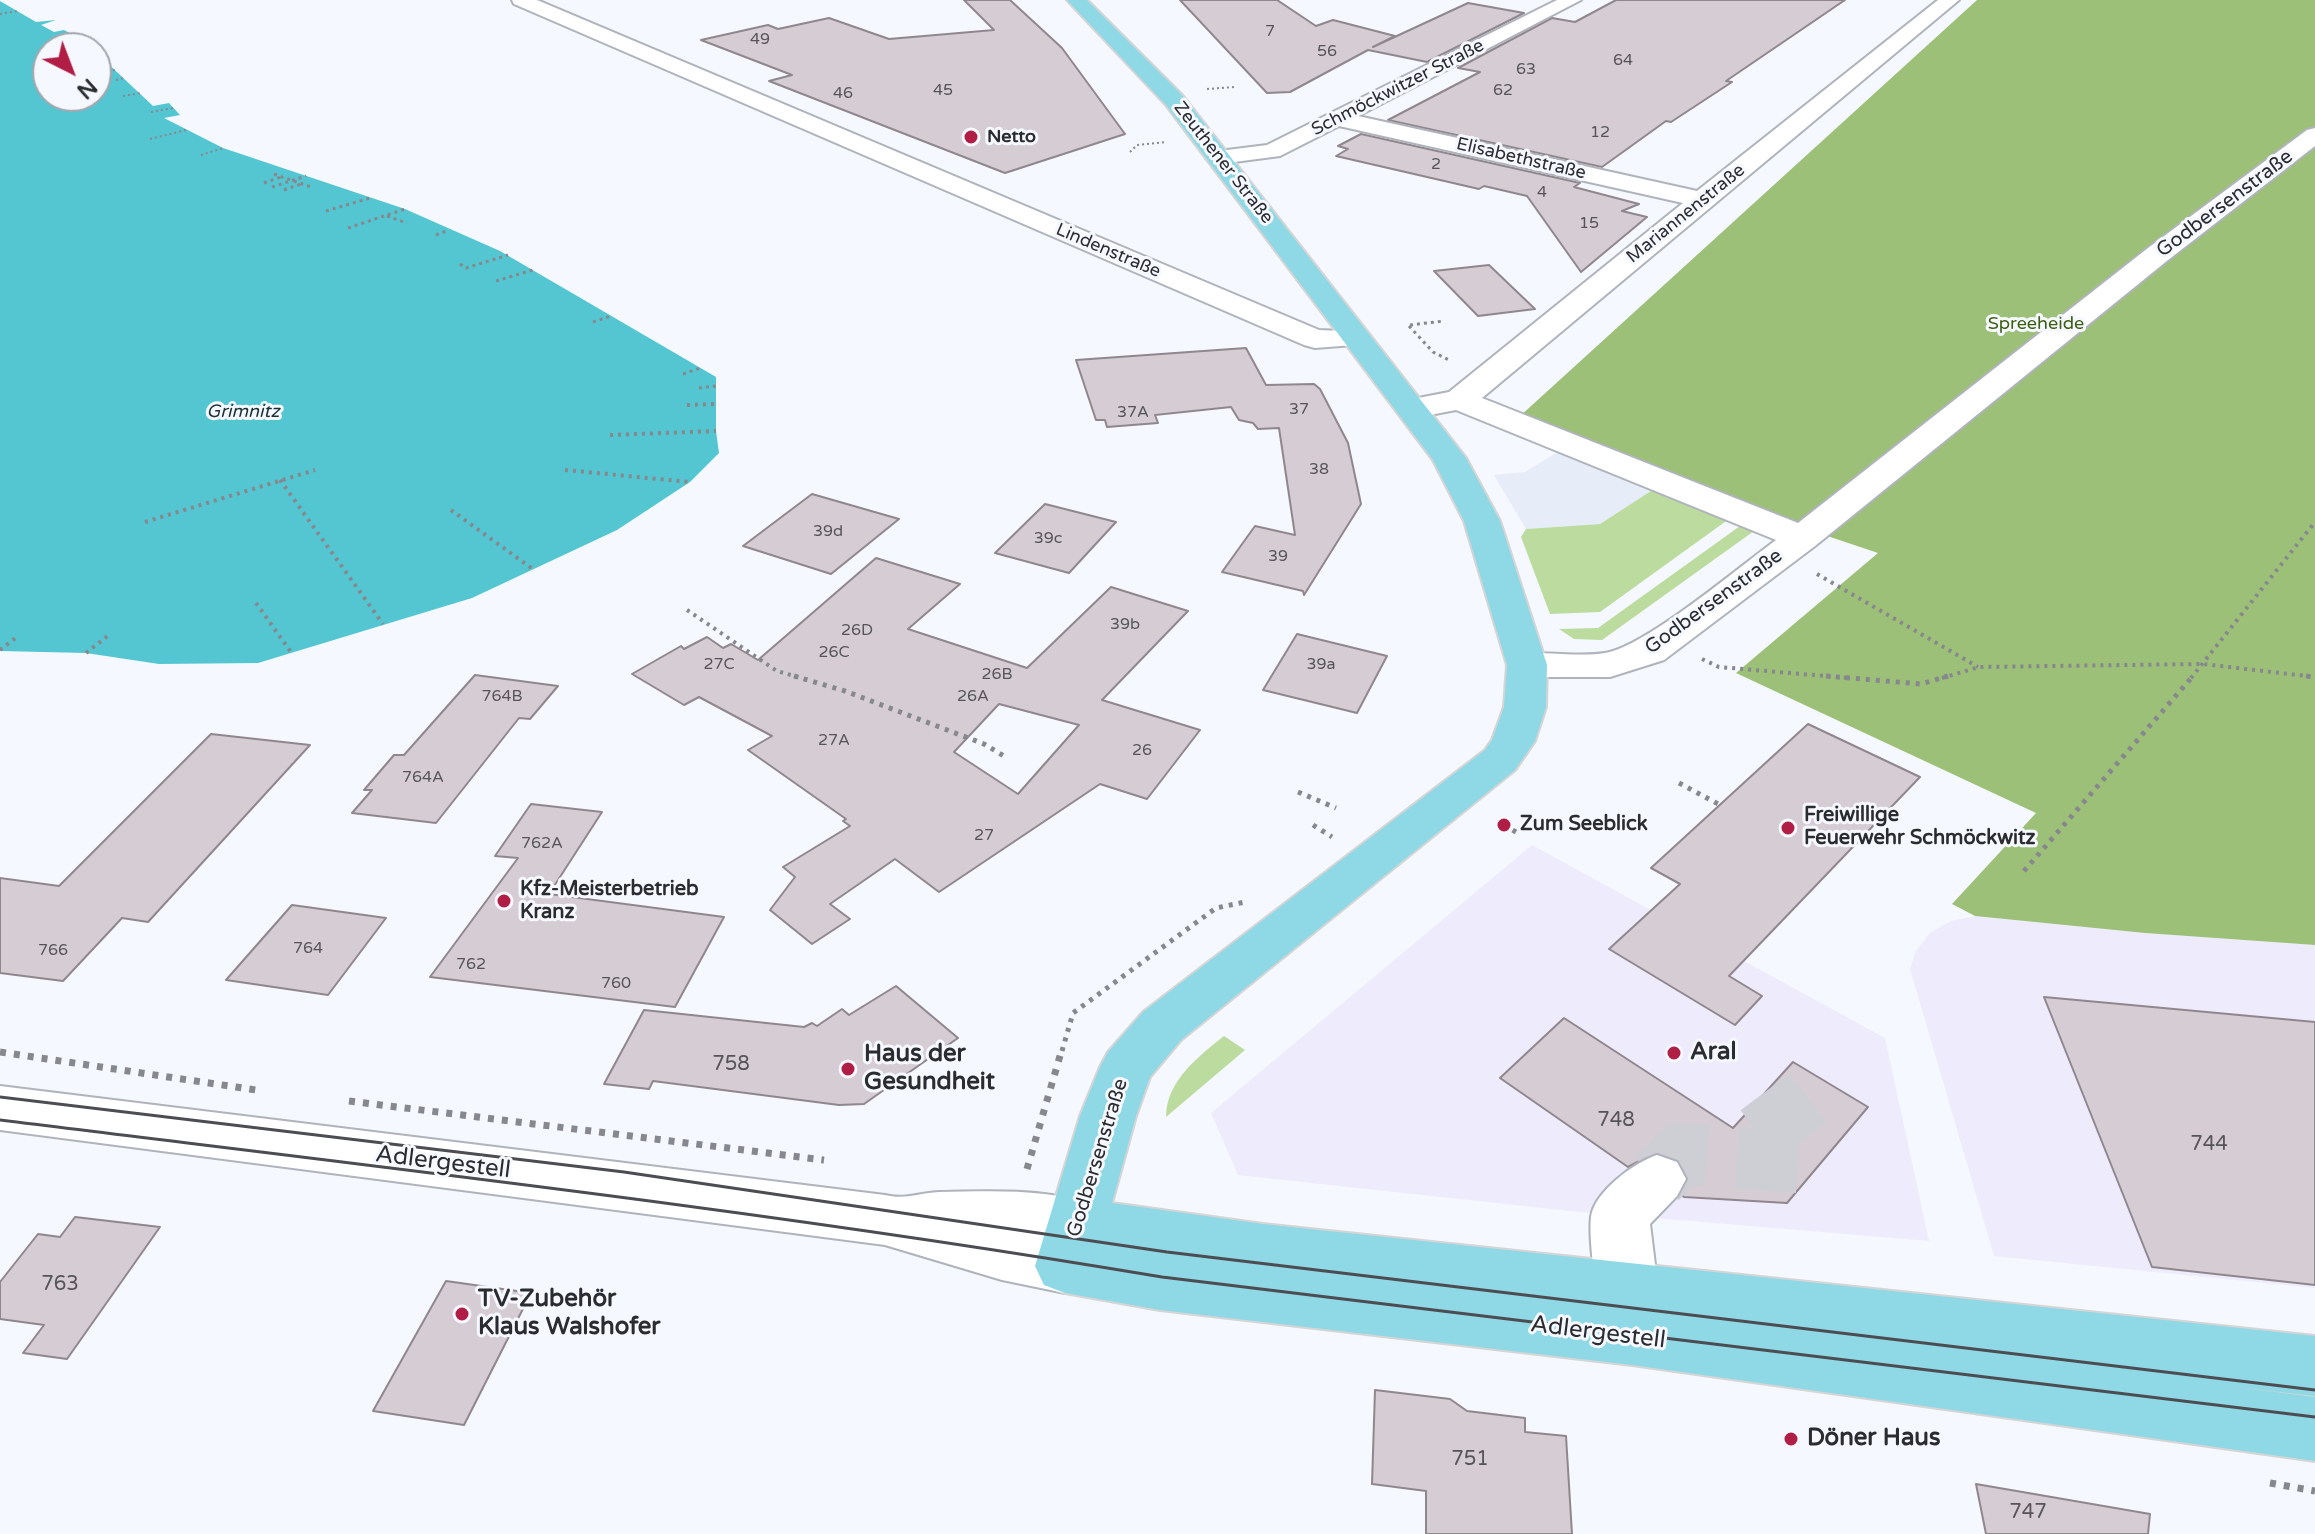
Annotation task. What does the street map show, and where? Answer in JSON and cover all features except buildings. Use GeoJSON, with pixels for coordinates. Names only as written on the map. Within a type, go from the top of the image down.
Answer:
{"type":"FeatureCollection","features":[{"type":"Feature","properties":{"kind":"main road","name":"Zeuthener Straße"},"geometry":{"type":"LineString","coordinates":[[1076,0],[1147,70],[1219,157],[1356,338]]}},
{"type":"Feature","properties":{"kind":"main road"},"geometry":{"type":"LineString","coordinates":[[1356,338],[1414,408],[1459,473],[1482,521],[1527,665]]}},
{"type":"Feature","properties":{"kind":"main road","name":"Godbersenstraße"},"geometry":{"type":"LineString","coordinates":[[1071,1245],[1108,1116],[1129,1062],[1162,1026],[1409,835],[1500,760],[1513,741],[1525,707],[1527,665]]}},
{"type":"Feature","properties":{"kind":"main road","name":"Adlergestell"},"geometry":{"type":"LineString","coordinates":[[1071,1245],[1160,1283],[1629,1313],[2315,1366]]}},
{"type":"Feature","properties":{"kind":"main road","name":"Adlergestell"},"geometry":{"type":"LineString","coordinates":[[1629,1313],[2315,1429]]}},
{"type":"Feature","properties":{"kind":"street","name":"Lindenstraße"},"geometry":{"type":"LineString","coordinates":[[521,0],[1315,339],[1356,338]]}},
{"type":"Feature","properties":{"kind":"street","name":"Schmöckwitzer Straße"},"geometry":{"type":"LineString","coordinates":[[1219,157],[1272,151],[1572,0]]}},
{"type":"Feature","properties":{"kind":"street","name":"Mariannenstraße"},"geometry":{"type":"LineString","coordinates":[[1414,408],[1459,400],[1491,376],[1702,200],[1950,0]]}},
{"type":"Feature","properties":{"kind":"street","name":"Elisabethstraße"},"geometry":{"type":"LineString","coordinates":[[1339,119],[1702,200]]}},
{"type":"Feature","properties":{"kind":"street","name":"Godbersenstraße"},"geometry":{"type":"LineString","coordinates":[[1527,665],[1610,665],[1650,651],[1665,642],[1792,546],[2158,254],[2315,135]]}},
{"type":"Feature","properties":{"kind":"street"},"geometry":{"type":"LineString","coordinates":[[914,142],[943,154]]}},
{"type":"Feature","properties":{"kind":"street"},"geometry":{"type":"LineString","coordinates":[[1459,400],[1792,546]]}},
{"type":"Feature","properties":{"kind":"street","name":"Adlergestell"},"geometry":{"type":"LineString","coordinates":[[0,1108],[885,1220],[1002,1254],[1071,1245]]}},
{"type":"Feature","properties":{"kind":"street"},"geometry":{"type":"LineString","coordinates":[[1629,1313],[1620,1216],[1657,1179]]}},
{"type":"Feature","properties":{"kind":"path"},"geometry":{"type":"LineString","coordinates":[[0,14],[18,11]]}},
{"type":"Feature","properties":{"kind":"path"},"geometry":{"type":"LineString","coordinates":[[116,80],[124,78]]}},
{"type":"Feature","properties":{"kind":"path"},"geometry":{"type":"LineString","coordinates":[[1207,89],[1234,87]]}},
{"type":"Feature","properties":{"kind":"path"},"geometry":{"type":"LineString","coordinates":[[123,96],[141,93]]}},
{"type":"Feature","properties":{"kind":"path"},"geometry":{"type":"LineString","coordinates":[[151,112],[173,108]]}},
{"type":"Feature","properties":{"kind":"path"},"geometry":{"type":"LineString","coordinates":[[150,139],[186,130]]}},
{"type":"Feature","properties":{"kind":"path"},"geometry":{"type":"LineString","coordinates":[[1130,152],[1137,145],[1171,142]]}},
{"type":"Feature","properties":{"kind":"path"},"geometry":{"type":"LineString","coordinates":[[201,155],[223,148]]}},
{"type":"Feature","properties":{"kind":"path"},"geometry":{"type":"LineString","coordinates":[[274,174],[311,187]]}},
{"type":"Feature","properties":{"kind":"path"},"geometry":{"type":"LineString","coordinates":[[272,187],[306,176]]}},
{"type":"Feature","properties":{"kind":"path"},"geometry":{"type":"LineString","coordinates":[[264,183],[282,177]]}},
{"type":"Feature","properties":{"kind":"path"},"geometry":{"type":"LineString","coordinates":[[284,190],[302,184]]}},
{"type":"Feature","properties":{"kind":"path"},"geometry":{"type":"LineString","coordinates":[[326,211],[370,198]]}},
{"type":"Feature","properties":{"kind":"path"},"geometry":{"type":"LineString","coordinates":[[348,228],[405,209]]}},
{"type":"Feature","properties":{"kind":"path"},"geometry":{"type":"LineString","coordinates":[[386,215],[407,223]]}},
{"type":"Feature","properties":{"kind":"path"},"geometry":{"type":"LineString","coordinates":[[436,235],[449,230]]}},
{"type":"Feature","properties":{"kind":"path"},"geometry":{"type":"LineString","coordinates":[[460,264],[466,268],[508,255]]}},
{"type":"Feature","properties":{"kind":"path"},"geometry":{"type":"LineString","coordinates":[[496,281],[533,270]]}},
{"type":"Feature","properties":{"kind":"path"},"geometry":{"type":"LineString","coordinates":[[593,322],[611,316]]}},
{"type":"Feature","properties":{"kind":"path"},"geometry":{"type":"LineString","coordinates":[[1444,321],[1409,326],[1433,352],[1491,376]]}},
{"type":"Feature","properties":{"kind":"path"},"geometry":{"type":"LineString","coordinates":[[683,374],[700,368]]}},
{"type":"Feature","properties":{"kind":"path"},"geometry":{"type":"LineString","coordinates":[[699,388],[716,386]]}},
{"type":"Feature","properties":{"kind":"path"},"geometry":{"type":"LineString","coordinates":[[687,405],[716,404]]}},
{"type":"Feature","properties":{"kind":"path"},"geometry":{"type":"LineString","coordinates":[[610,435],[716,431]]}},
{"type":"Feature","properties":{"kind":"path"},"geometry":{"type":"LineString","coordinates":[[145,522],[315,470]]}},
{"type":"Feature","properties":{"kind":"path"},"geometry":{"type":"LineString","coordinates":[[565,470],[690,482]]}},
{"type":"Feature","properties":{"kind":"path"},"geometry":{"type":"LineString","coordinates":[[280,480],[383,624]]}},
{"type":"Feature","properties":{"kind":"path"},"geometry":{"type":"LineString","coordinates":[[451,510],[534,570]]}},
{"type":"Feature","properties":{"kind":"path"},"geometry":{"type":"LineString","coordinates":[[2024,871],[2203,664],[2315,522]]}},
{"type":"Feature","properties":{"kind":"path"},"geometry":{"type":"LineString","coordinates":[[1792,546],[1979,667]]}},
{"type":"Feature","properties":{"kind":"path"},"geometry":{"type":"LineString","coordinates":[[256,603],[291,652]]}},
{"type":"Feature","properties":{"kind":"path"},"geometry":{"type":"LineString","coordinates":[[687,610],[777,671],[845,691],[984,744],[1004,756]]}},
{"type":"Feature","properties":{"kind":"path"},"geometry":{"type":"LineString","coordinates":[[86,653],[110,634]]}},
{"type":"Feature","properties":{"kind":"path"},"geometry":{"type":"LineString","coordinates":[[0,650],[18,636]]}},
{"type":"Feature","properties":{"kind":"path"},"geometry":{"type":"LineString","coordinates":[[1665,642],[1719,667],[1921,684],[1979,667],[2203,664],[2315,677]]}},
{"type":"Feature","properties":{"kind":"path"},"geometry":{"type":"LineString","coordinates":[[1679,783],[1720,805]]}},
{"type":"Feature","properties":{"kind":"path"},"geometry":{"type":"LineString","coordinates":[[1298,792],[1336,808]]}},
{"type":"Feature","properties":{"kind":"path"},"geometry":{"type":"LineString","coordinates":[[1313,825],[1340,842]]}},
{"type":"Feature","properties":{"kind":"path"},"geometry":{"type":"LineString","coordinates":[[1504,825],[1516,832]]}},
{"type":"Feature","properties":{"kind":"path"},"geometry":{"type":"LineString","coordinates":[[0,1052],[262,1090]]}},
{"type":"Feature","properties":{"kind":"path"},"geometry":{"type":"LineString","coordinates":[[332,1099],[671,1138],[804,1155],[834,1163]]}},
{"type":"Feature","properties":{"kind":"shaded area"},"geometry":{"type":"Polygon","coordinates":[[[1561,450],[1654,489],[1600,524],[1526,529],[1494,475],[1525,472],[1561,450]]]}},
{"type":"Feature","properties":{"kind":"shaded area","name":"Aral"},"geometry":{"type":"Polygon","coordinates":[[[1532,845],[1885,1038],[1929,1241],[1570,1211],[1238,1175],[1211,1113],[1532,845]]]}},
{"type":"Feature","properties":{"kind":"shaded area"},"geometry":{"type":"Polygon","coordinates":[[[1975,916],[2145,933],[2315,945],[2315,1288],[1994,1256],[1910,969],[1916,951],[1930,933],[1951,921],[1975,916]]]}},
{"type":"Feature","properties":{"kind":"green space","name":"Spreeheide"},"geometry":{"type":"Polygon","coordinates":[[[1977,0],[2315,0],[2315,945],[2145,933],[1975,916],[1952,904],[2036,813],[1736,673],[1878,553],[1738,506],[1519,417],[1977,0]]]}},
{"type":"Feature","properties":{"kind":"green space"},"geometry":{"type":"Polygon","coordinates":[[[1654,489],[1729,519],[1600,612],[1550,614],[1521,537],[1526,529],[1600,524],[1654,489]]]}},
{"type":"Feature","properties":{"kind":"green space"},"geometry":{"type":"Polygon","coordinates":[[[1740,526],[1754,531],[1602,640],[1574,639],[1559,629],[1598,628],[1740,526]]]}},
{"type":"Feature","properties":{"kind":"green space"},"geometry":{"type":"Polygon","coordinates":[[[1224,1036],[1245,1050],[1166,1117],[1167,1104],[1178,1081],[1195,1061],[1224,1036]]]}},
{"type":"Feature","properties":{"kind":"water","name":"Grimnitz"},"geometry":{"type":"Polygon","coordinates":[[[0,1],[36,22],[56,20],[41,25],[54,32],[32,32],[32,112],[112,112],[112,67],[153,106],[169,103],[180,115],[164,118],[223,148],[405,209],[500,251],[716,377],[719,453],[690,482],[617,530],[472,598],[258,663],[159,664],[86,653],[0,651],[0,1]]]}},
{"type":"Feature","properties":{"kind":"tunnel"},"geometry":{"type":"LineString","coordinates":[[1657,1179],[1681,1154],[1819,1164],[1765,1092]]}},
{"type":"Feature","properties":{"kind":"tram line"},"geometry":{"type":"LineString","coordinates":[[0,1097],[624,1172],[1167,1252],[2315,1390]]}},
{"type":"Feature","properties":{"kind":"tram line"},"geometry":{"type":"LineString","coordinates":[[0,1120],[727,1211],[1162,1277],[2315,1417]]}},
{"type":"Feature","properties":{"kind":"place","name":"Netto"},"geometry":{"type":"Point","coordinates":[971,137]}},
{"type":"Feature","properties":{"kind":"place","name":"Zum Seeblick"},"geometry":{"type":"Point","coordinates":[1504,825]}},
{"type":"Feature","properties":{"kind":"place","name":"Freiwillige Feuerwehr Schmöckwitz"},"geometry":{"type":"Point","coordinates":[1788,828]}},
{"type":"Feature","properties":{"kind":"place","name":"Kfz-Meisterbetrieb Kranz"},"geometry":{"type":"Point","coordinates":[504,901]}},
{"type":"Feature","properties":{"kind":"place","name":"Aral"},"geometry":{"type":"Point","coordinates":[1674,1053]}},
{"type":"Feature","properties":{"kind":"place","name":"Haus der Gesundheit"},"geometry":{"type":"Point","coordinates":[848,1069]}},
{"type":"Feature","properties":{"kind":"place","name":"TV-Zubehör Klaus Walshofer"},"geometry":{"type":"Point","coordinates":[462,1314]}},
{"type":"Feature","properties":{"kind":"place","name":"Döner Haus"},"geometry":{"type":"Point","coordinates":[1791,1439]}}]}
